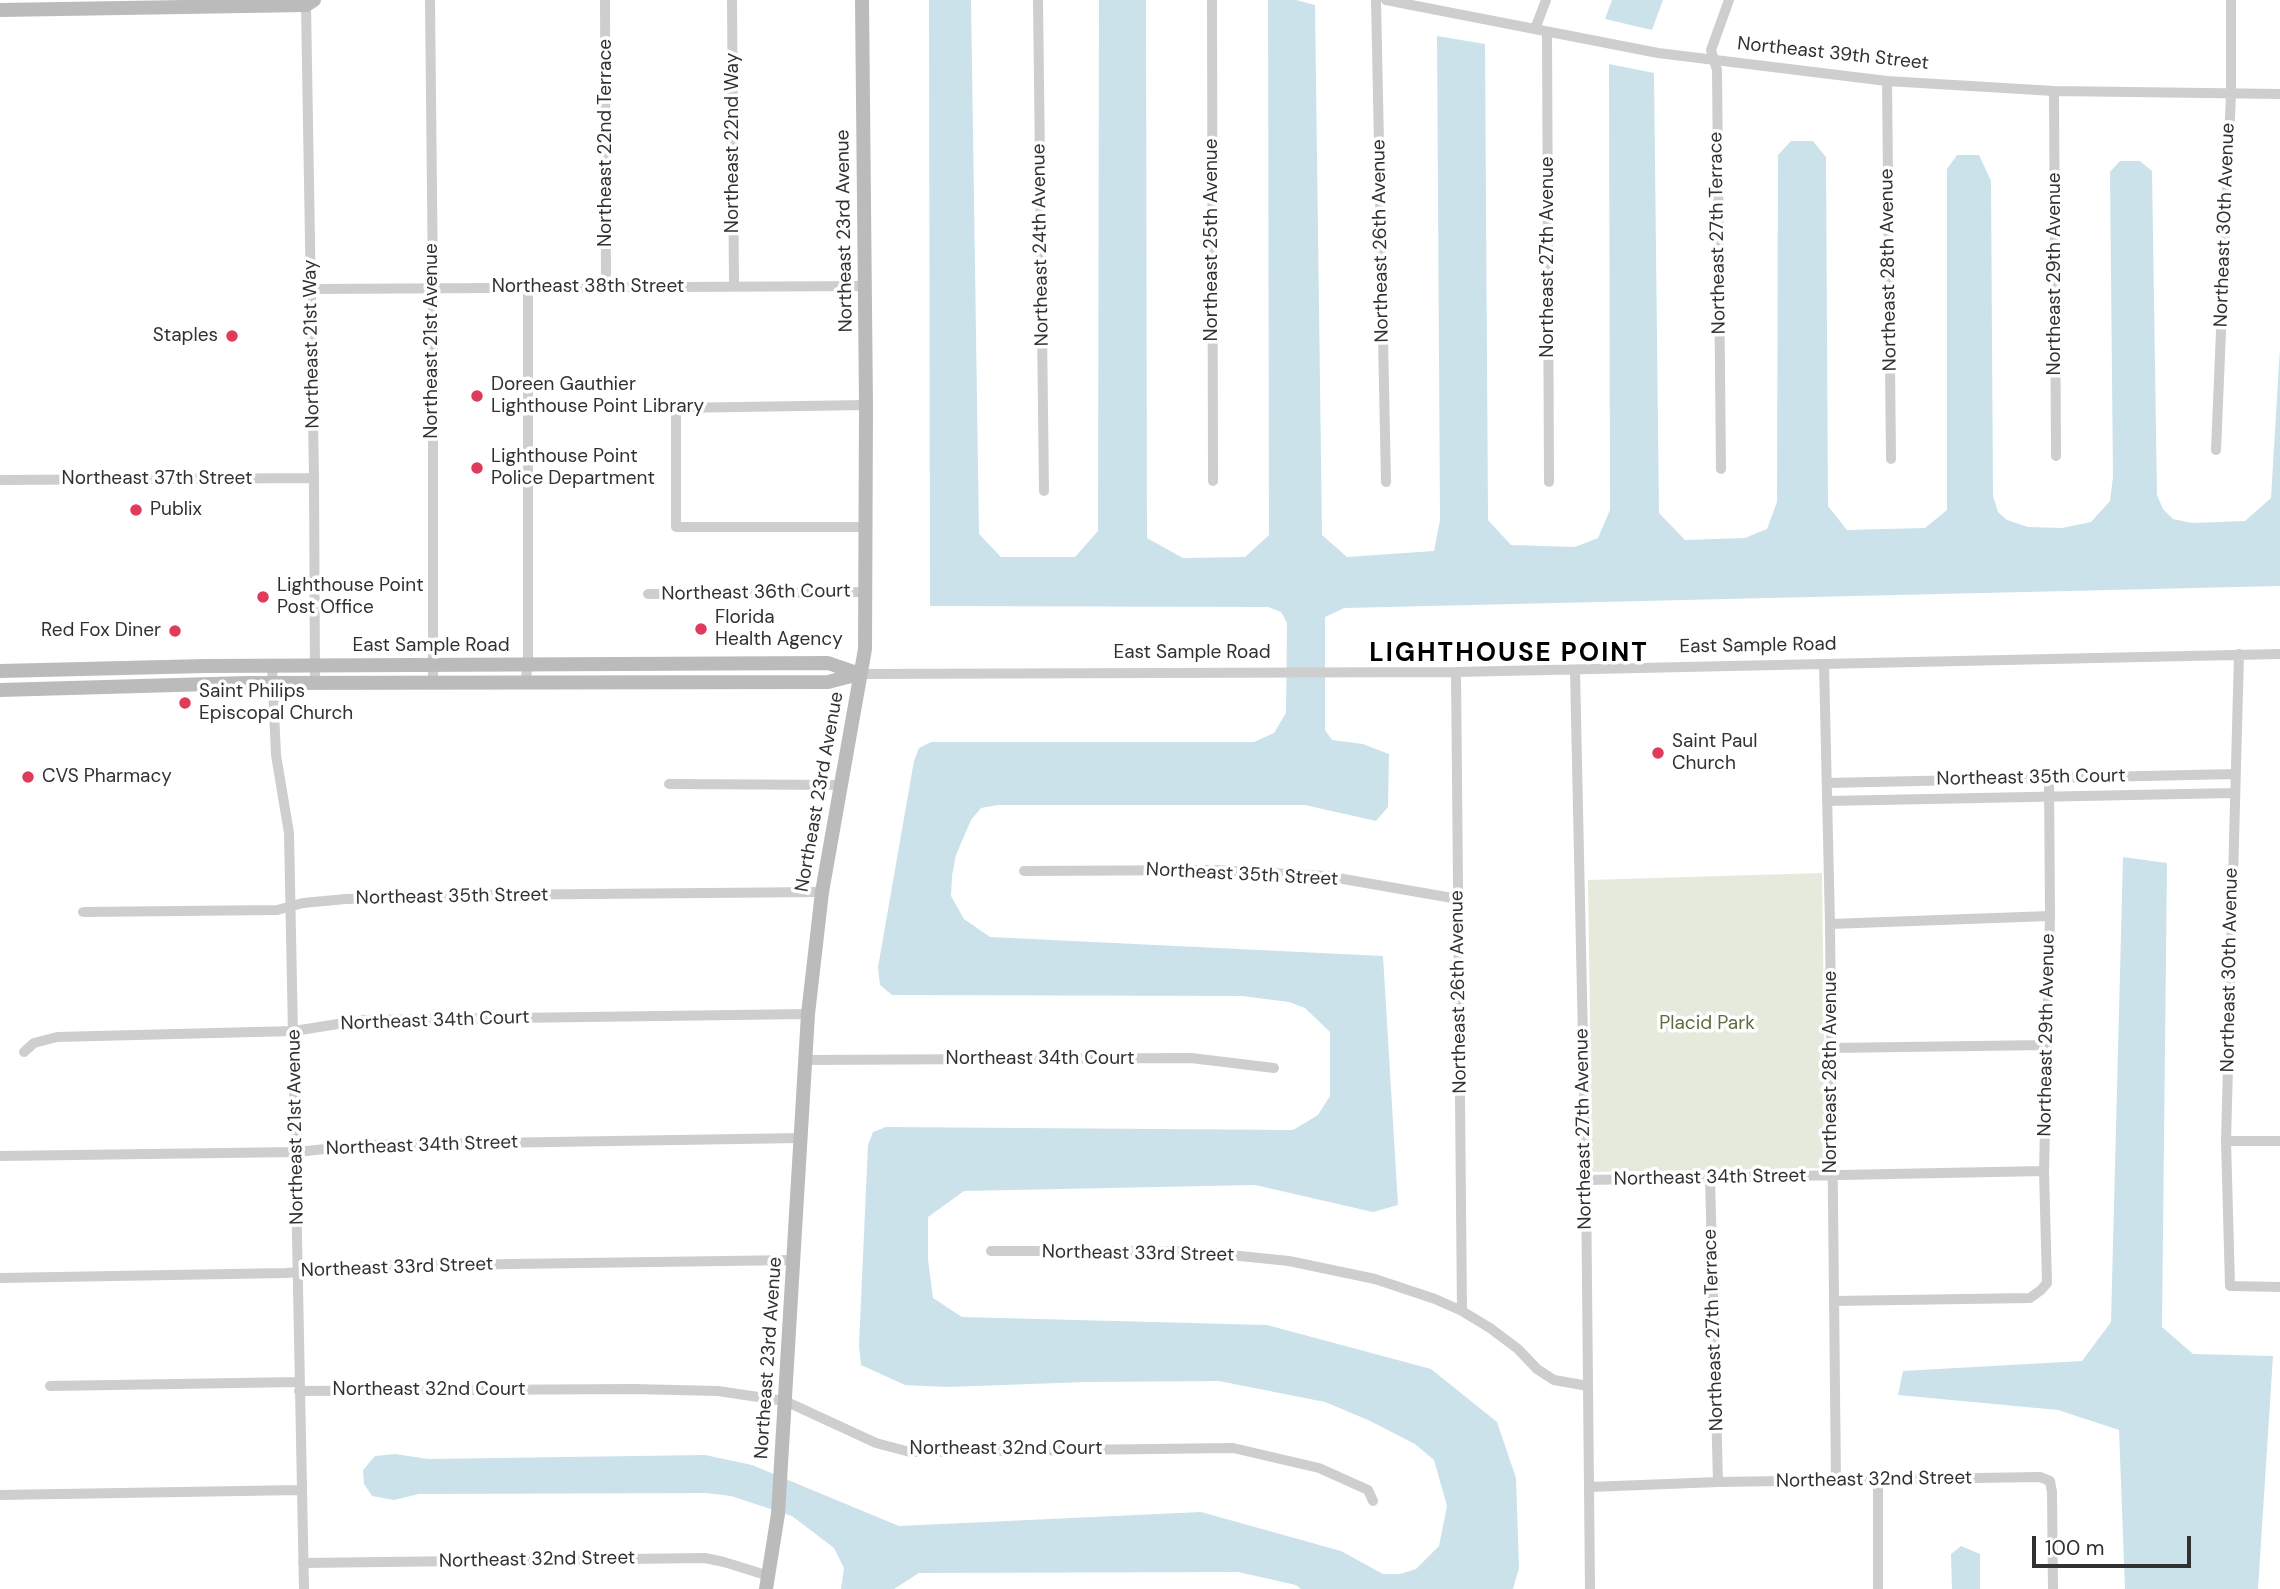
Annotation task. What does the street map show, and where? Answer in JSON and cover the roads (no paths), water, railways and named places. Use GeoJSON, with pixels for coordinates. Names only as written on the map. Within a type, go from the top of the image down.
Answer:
{"type":"FeatureCollection","features":[{"type":"Feature","properties":{"kind":"street","name":"Northeast 21st Avenue"},"geometry":{"type":"LineString","coordinates":[[430,0],[433,683]]}},
{"type":"Feature","properties":{"kind":"street","name":"Northeast 22nd Terrace"},"geometry":{"type":"LineString","coordinates":[[605,0],[606,287]]}},
{"type":"Feature","properties":{"kind":"street","name":"Northeast 22nd Way"},"geometry":{"type":"LineString","coordinates":[[732,0],[734,286]]}},
{"type":"Feature","properties":{"kind":"street","name":"Northeast 23rd Avenue"},"geometry":{"type":"LineString","coordinates":[[767,1583],[778,1514],[808,1014],[822,892],[864,649],[866,405],[862,0]]}},
{"type":"Feature","properties":{"kind":"street","name":"Northeast 24th Avenue"},"geometry":{"type":"LineString","coordinates":[[1038,0],[1044,491]]}},
{"type":"Feature","properties":{"kind":"street","name":"Northeast 25th Avenue"},"geometry":{"type":"LineString","coordinates":[[1212,0],[1213,481]]}},
{"type":"Feature","properties":{"kind":"street","name":"Northeast 26th Avenue"},"geometry":{"type":"LineString","coordinates":[[1376,0],[1385,482]]}},
{"type":"Feature","properties":{"kind":"street","name":"Northeast 39th Street"},"geometry":{"type":"LineString","coordinates":[[1386,0],[1658,53],[1887,80],[2054,91],[2280,94]]}},
{"type":"Feature","properties":{"kind":"street","name":"Northeast 27th Avenue"},"geometry":{"type":"LineString","coordinates":[[1546,0],[1541,31],[1549,482]]}},
{"type":"Feature","properties":{"kind":"street","name":"Northeast 27th Terrace"},"geometry":{"type":"LineString","coordinates":[[1721,469],[1717,70],[1711,50],[1728,0]]}},
{"type":"Feature","properties":{"kind":"street","name":"Northeast 30th Avenue"},"geometry":{"type":"LineString","coordinates":[[2216,450],[2231,94],[2231,0]]}},
{"type":"Feature","properties":{"kind":"street"},"geometry":{"type":"LineString","coordinates":[[0,10],[310,2]]}},
{"type":"Feature","properties":{"kind":"street","name":"Northeast 21st Way"},"geometry":{"type":"LineString","coordinates":[[310,2],[315,683]]}},
{"type":"Feature","properties":{"kind":"street","name":"Northeast 28th Avenue"},"geometry":{"type":"LineString","coordinates":[[1887,80],[1891,459]]}},
{"type":"Feature","properties":{"kind":"street","name":"Northeast 29th Avenue"},"geometry":{"type":"LineString","coordinates":[[2054,91],[2056,456]]}},
{"type":"Feature","properties":{"kind":"street","name":"Northeast 38th Street"},"geometry":{"type":"LineString","coordinates":[[312,289],[865,286]]}},
{"type":"Feature","properties":{"kind":"street"},"geometry":{"type":"LineString","coordinates":[[525,683],[528,665],[528,287]]}},
{"type":"Feature","properties":{"kind":"street"},"geometry":{"type":"LineString","coordinates":[[866,405],[676,408],[676,527],[866,527]]}},
{"type":"Feature","properties":{"kind":"street","name":"Northeast 37th Street"},"geometry":{"type":"LineString","coordinates":[[0,480],[314,478]]}},
{"type":"Feature","properties":{"kind":"street","name":"Northeast 36th Court"},"geometry":{"type":"LineString","coordinates":[[648,594],[865,592]]}},
{"type":"Feature","properties":{"kind":"street","name":"Northeast 30th Avenue"},"geometry":{"type":"LineString","coordinates":[[2239,654],[2226,1141],[2230,1286],[2280,1287]]}},
{"type":"Feature","properties":{"kind":"street","name":"East Sample Road"},"geometry":{"type":"LineString","coordinates":[[0,690],[273,683],[828,682],[860,674],[1456,672],[2280,654]]}},
{"type":"Feature","properties":{"kind":"street","name":"East Sample Road"},"geometry":{"type":"LineString","coordinates":[[0,671],[205,666],[828,663],[860,674]]}},
{"type":"Feature","properties":{"kind":"street"},"geometry":{"type":"LineString","coordinates":[[749,664],[749,682]]}},
{"type":"Feature","properties":{"kind":"street","name":"Northeast 28th Avenue"},"geometry":{"type":"LineString","coordinates":[[1824,664],[1830,924],[1836,1481]]}},
{"type":"Feature","properties":{"kind":"street"},"geometry":{"type":"LineString","coordinates":[[192,684],[203,674],[205,666]]}},
{"type":"Feature","properties":{"kind":"street","name":"Northeast 21st Avenue"},"geometry":{"type":"LineString","coordinates":[[272,666],[276,755],[288,825],[291,908],[304,1589]]}},
{"type":"Feature","properties":{"kind":"street","name":"Northeast 27th Avenue"},"geometry":{"type":"LineString","coordinates":[[1575,670],[1586,1180],[1590,1589]]}},
{"type":"Feature","properties":{"kind":"street","name":"Northeast 26th Avenue"},"geometry":{"type":"LineString","coordinates":[[1456,672],[1462,1311]]}},
{"type":"Feature","properties":{"kind":"street","name":"Northeast 35th Court"},"geometry":{"type":"LineString","coordinates":[[1827,783],[2235,774]]}},
{"type":"Feature","properties":{"kind":"street","name":"Northeast 29th Avenue"},"geometry":{"type":"LineString","coordinates":[[1834,1301],[2030,1297],[2047,1283],[2044,1171],[2050,916],[2049,778]]}},
{"type":"Feature","properties":{"kind":"street"},"geometry":{"type":"LineString","coordinates":[[669,784],[841,785]]}},
{"type":"Feature","properties":{"kind":"street","name":"Northeast 35th Court"},"geometry":{"type":"LineString","coordinates":[[1827,801],[2234,793]]}},
{"type":"Feature","properties":{"kind":"street","name":"Northeast 35th Street"},"geometry":{"type":"LineString","coordinates":[[1024,871],[1217,870],[1326,876],[1458,899]]}},
{"type":"Feature","properties":{"kind":"street","name":"Northeast 35th Street"},"geometry":{"type":"LineString","coordinates":[[83,912],[277,910],[303,903],[346,899],[450,896],[822,892]]}},
{"type":"Feature","properties":{"kind":"street"},"geometry":{"type":"LineString","coordinates":[[1830,924],[2050,916]]}},
{"type":"Feature","properties":{"kind":"street","name":"Northeast 34th Court"},"geometry":{"type":"LineString","coordinates":[[24,1052],[34,1043],[57,1037],[294,1031],[363,1020],[808,1014]]}},
{"type":"Feature","properties":{"kind":"street"},"geometry":{"type":"LineString","coordinates":[[1831,1048],[2047,1045]]}},
{"type":"Feature","properties":{"kind":"street","name":"Northeast 34th Court"},"geometry":{"type":"LineString","coordinates":[[805,1060],[1191,1058],[1274,1068]]}},
{"type":"Feature","properties":{"kind":"street","name":"Northeast 34th Street"},"geometry":{"type":"LineString","coordinates":[[0,1156],[297,1152],[363,1144],[801,1138]]}},
{"type":"Feature","properties":{"kind":"street"},"geometry":{"type":"LineString","coordinates":[[2226,1141],[2280,1141]]}},
{"type":"Feature","properties":{"kind":"street","name":"Northeast 34th Street"},"geometry":{"type":"LineString","coordinates":[[1586,1180],[2044,1171]]}},
{"type":"Feature","properties":{"kind":"street","name":"Northeast 27th Terrace"},"geometry":{"type":"LineString","coordinates":[[1710,1178],[1718,1482]]}},
{"type":"Feature","properties":{"kind":"street","name":"Northeast 33rd Street"},"geometry":{"type":"LineString","coordinates":[[991,1251],[1191,1251],[1289,1261],[1375,1279],[1462,1311],[1518,1349],[1537,1369],[1554,1380],[1588,1387]]}},
{"type":"Feature","properties":{"kind":"street","name":"Northeast 33rd Street"},"geometry":{"type":"LineString","coordinates":[[0,1278],[299,1272],[370,1266],[795,1260]]}},
{"type":"Feature","properties":{"kind":"street","name":"Northeast 32nd Court"},"geometry":{"type":"LineString","coordinates":[[50,1386],[689,1389],[785,1401],[876,1443],[910,1452],[1233,1448],[1319,1468],[1368,1490],[1373,1501]]}},
{"type":"Feature","properties":{"kind":"street","name":"Northeast 32nd Street"},"geometry":{"type":"LineString","coordinates":[[1590,1487],[1718,1482],[2040,1477],[2050,1480],[2052,1492],[2053,1589]]}},
{"type":"Feature","properties":{"kind":"street"},"geometry":{"type":"LineString","coordinates":[[1878,1479],[1878,1589]]}},
{"type":"Feature","properties":{"kind":"street"},"geometry":{"type":"LineString","coordinates":[[0,1495],[301,1490]]}},
{"type":"Feature","properties":{"kind":"street","name":"Northeast 32nd Street"},"geometry":{"type":"LineString","coordinates":[[303,1563],[705,1558],[724,1562],[767,1583]]}},
{"type":"Feature","properties":{"kind":"water"},"geometry":{"type":"Polygon","coordinates":[[[929,0],[971,0],[979,534],[1001,557],[1075,557],[1098,531],[1099,0],[1146,0],[1147,538],[1183,558],[1245,557],[1269,535],[1268,0],[1296,0],[1315,5],[1322,535],[1347,557],[1434,551],[1440,520],[1437,36],[1485,44],[1488,520],[1511,545],[1575,547],[1598,538],[1610,510],[1609,64],[1654,73],[1659,513],[1685,540],[1745,538],[1767,529],[1777,502],[1778,155],[1791,141],[1813,141],[1826,157],[1828,506],[1847,530],[1925,528],[1947,510],[1947,169],[1957,155],[1979,155],[1991,181],[1993,496],[1998,512],[2007,520],[2028,527],[2062,528],[2091,522],[2110,501],[2113,477],[2110,172],[2120,161],[2140,161],[2152,171],[2157,495],[2163,509],[2173,519],[2192,523],[2245,521],[2271,498],[2280,348],[2280,586],[1344,608],[1325,617],[1325,730],[1332,740],[1363,744],[1389,754],[1388,807],[1376,821],[1305,805],[998,805],[981,808],[971,820],[956,855],[951,896],[964,919],[990,937],[1383,956],[1398,1205],[1373,1212],[1255,1185],[964,1191],[928,1217],[928,1259],[933,1298],[962,1317],[1267,1325],[1431,1369],[1497,1422],[1516,1478],[1519,1568],[1513,1589],[1301,1589],[1296,1585],[1238,1572],[919,1573],[894,1589],[841,1589],[844,1568],[834,1548],[792,1516],[731,1496],[706,1493],[419,1494],[394,1500],[372,1496],[364,1484],[363,1470],[375,1456],[395,1454],[428,1459],[705,1455],[752,1465],[899,1526],[1201,1512],[1341,1551],[1383,1574],[1400,1574],[1416,1569],[1439,1546],[1447,1506],[1434,1460],[1415,1444],[1325,1402],[1219,1381],[948,1387],[905,1385],[861,1365],[859,1345],[868,1145],[873,1132],[886,1127],[1293,1130],[1318,1115],[1330,1096],[1330,1032],[1305,1008],[1289,1002],[1242,996],[892,995],[880,985],[878,967],[914,761],[919,748],[931,742],[1254,742],[1274,733],[1286,713],[1287,623],[1281,612],[1268,607],[930,606],[929,0]]]}},
{"type":"Feature","properties":{"kind":"water"},"geometry":{"type":"Polygon","coordinates":[[[1612,0],[1663,0],[1652,30],[1605,19],[1612,0]]]}},
{"type":"Feature","properties":{"kind":"water"},"geometry":{"type":"Polygon","coordinates":[[[2123,857],[2167,863],[2162,1327],[2193,1354],[2273,1356],[2258,1589],[2125,1589],[2119,1430],[2058,1410],[1898,1395],[1903,1371],[2082,1361],[2111,1322],[2123,857]]]}},
{"type":"Feature","properties":{"kind":"water"},"geometry":{"type":"Polygon","coordinates":[[[1961,1546],[1980,1554],[1980,1589],[1952,1589],[1951,1554],[1961,1546]]]}},
{"type":"Feature","properties":{"kind":"place","name":"Staples"},"geometry":{"type":"Point","coordinates":[232,336]}},
{"type":"Feature","properties":{"kind":"place","name":"Doreen Gauthier Lighthouse Point Library"},"geometry":{"type":"Point","coordinates":[477,396]}},
{"type":"Feature","properties":{"kind":"place","name":"Lighthouse Point Police Department"},"geometry":{"type":"Point","coordinates":[477,468]}},
{"type":"Feature","properties":{"kind":"place","name":"Publix"},"geometry":{"type":"Point","coordinates":[136,510]}},
{"type":"Feature","properties":{"kind":"place","name":"Lighthouse Point Post Office"},"geometry":{"type":"Point","coordinates":[263,597]}},
{"type":"Feature","properties":{"kind":"place","name":"Florida Health Agency"},"geometry":{"type":"Point","coordinates":[701,629]}},
{"type":"Feature","properties":{"kind":"place","name":"Red Fox Diner"},"geometry":{"type":"Point","coordinates":[175,631]}},
{"type":"Feature","properties":{"kind":"place","name":"Saint Philips Episcopal Church"},"geometry":{"type":"Point","coordinates":[185,703]}},
{"type":"Feature","properties":{"kind":"place","name":"Saint Paul Church"},"geometry":{"type":"Point","coordinates":[1658,753]}},
{"type":"Feature","properties":{"kind":"place","name":"CVS Pharmacy"},"geometry":{"type":"Point","coordinates":[28,777]}},
{"type":"Feature","properties":{"kind":"district","name":"LIGHTHOUSE POINT"},"geometry":{"type":"Point","coordinates":[1509,654]}},
{"type":"Feature","properties":{"kind":"park label","name":"Placid Park"},"geometry":{"type":"Point","coordinates":[1707,1024]}}]}
